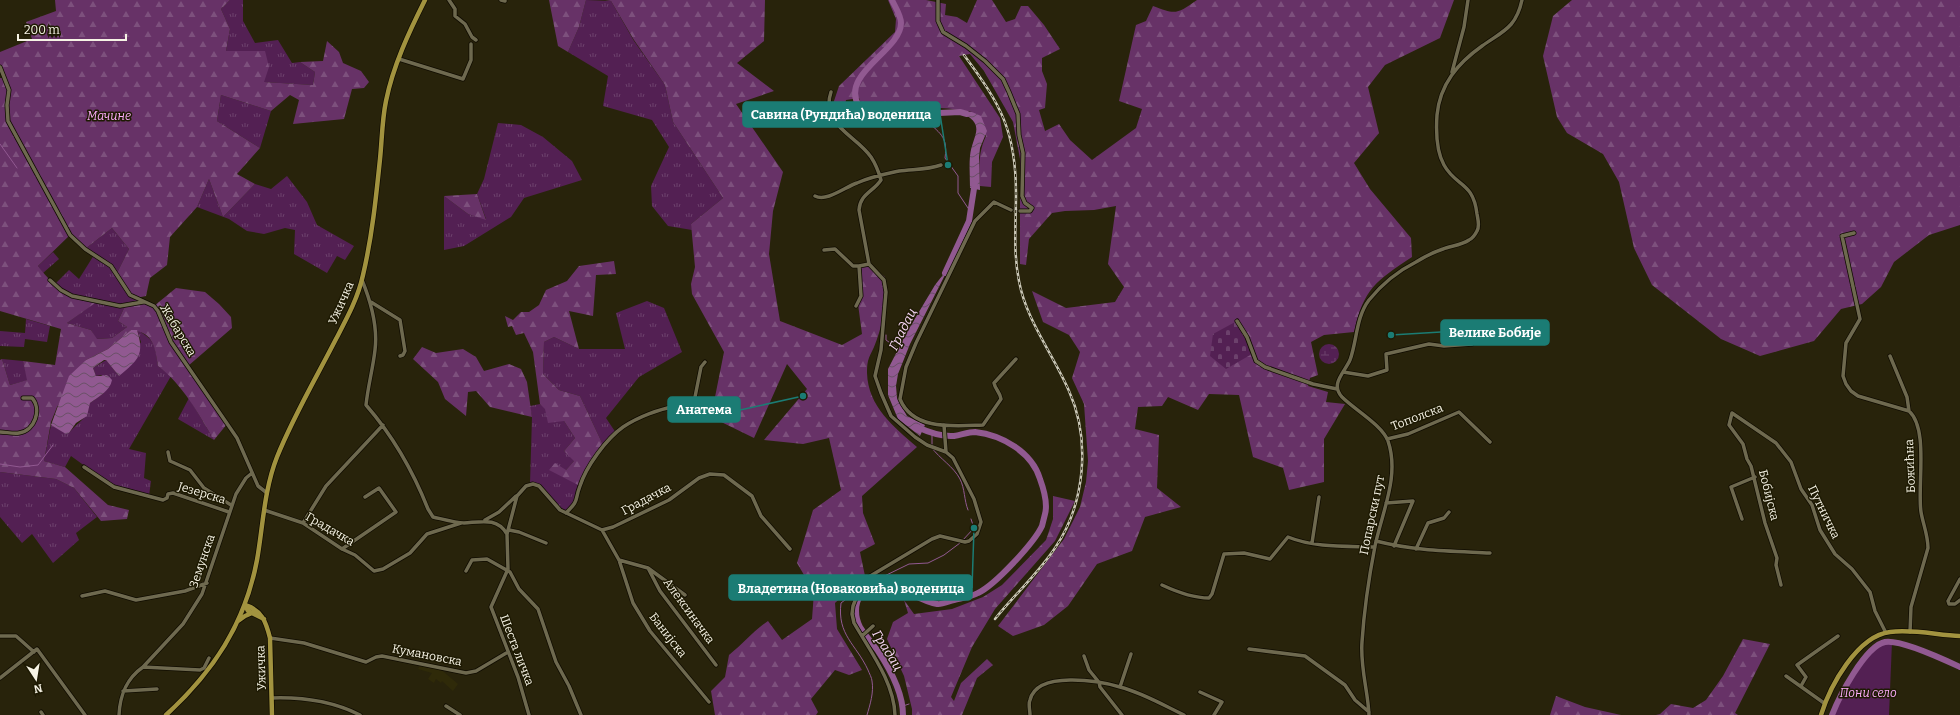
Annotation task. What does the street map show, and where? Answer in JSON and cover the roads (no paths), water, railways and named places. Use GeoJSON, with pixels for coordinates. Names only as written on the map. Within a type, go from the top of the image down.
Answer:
{"type":"FeatureCollection","features":[{"type":"Feature","properties":{"kind":"main road","name":"Ужичка"},"geometry":{"type":"LineString","coordinates":[[166,715],[208,672],[224,649],[245,605],[255,569],[267,493],[274,465],[284,442],[349,314],[362,280],[377,187],[384,108],[398,59],[425,0]]}},
{"type":"Feature","properties":{"kind":"main road"},"geometry":{"type":"LineString","coordinates":[[245,605],[246,609],[265,620]]}},
{"type":"Feature","properties":{"kind":"main road"},"geometry":{"type":"LineString","coordinates":[[245,605],[258,610],[265,620]]}},
{"type":"Feature","properties":{"kind":"main road"},"geometry":{"type":"LineString","coordinates":[[235,626],[244,616],[252,613]]}},
{"type":"Feature","properties":{"kind":"main road","name":"Ужичка"},"geometry":{"type":"LineString","coordinates":[[265,620],[270,638],[272,715]]}},
{"type":"Feature","properties":{"kind":"main road"},"geometry":{"type":"LineString","coordinates":[[1821,715],[1824,703],[1836,679],[1869,641],[1884,633],[1910,632],[1960,634]]}},
{"type":"Feature","properties":{"kind":"street"},"geometry":{"type":"LineString","coordinates":[[449,0],[454,6],[455,16],[466,24],[472,37],[476,40]]}},
{"type":"Feature","properties":{"kind":"street"},"geometry":{"type":"LineString","coordinates":[[938,0],[938,22],[943,32],[966,46],[985,61],[1003,79],[1018,114],[1019,135],[1023,153],[1022,196],[1025,203],[1032,208],[1030,211],[1020,212]]}},
{"type":"Feature","properties":{"kind":"street"},"geometry":{"type":"LineString","coordinates":[[1387,439],[1379,429],[1342,397],[1337,389],[1338,381],[1351,356],[1365,307],[1380,288],[1415,262],[1439,250],[1468,241],[1475,235],[1478,229],[1477,210],[1473,196],[1468,188],[1446,168],[1437,138],[1438,109],[1445,86],[1452,72],[1464,27],[1468,0]]}},
{"type":"Feature","properties":{"kind":"street"},"geometry":{"type":"LineString","coordinates":[[1452,72],[1479,48],[1509,27],[1516,17],[1522,0]]}},
{"type":"Feature","properties":{"kind":"street"},"geometry":{"type":"LineString","coordinates":[[398,59],[463,79],[471,60],[471,44]]}},
{"type":"Feature","properties":{"kind":"street","name":"Жабарска"},"geometry":{"type":"LineString","coordinates":[[0,67],[9,90],[7,105],[8,121],[70,235],[85,249],[111,266],[117,273],[124,289],[130,295],[154,306],[158,311],[171,342],[237,438],[248,459],[258,486],[267,493]]}},
{"type":"Feature","properties":{"kind":"street"},"geometry":{"type":"LineString","coordinates":[[831,92],[827,102],[831,115],[837,125],[871,157],[881,180],[863,196],[859,210],[868,264],[884,280],[886,292],[881,350],[875,376],[891,416],[928,445],[946,452],[958,466],[974,499],[981,522],[977,534],[965,542],[940,536],[932,539],[867,578],[858,593],[852,614],[854,623],[890,688],[895,715]]}},
{"type":"Feature","properties":{"kind":"street"},"geometry":{"type":"LineString","coordinates":[[814,196],[819,198],[827,197],[855,183],[898,171],[932,169],[941,165]]}},
{"type":"Feature","properties":{"kind":"street"},"geometry":{"type":"LineString","coordinates":[[1011,210],[994,202],[975,221],[906,367],[900,399],[903,407],[915,417],[926,422],[944,426],[983,425],[1001,399],[1000,394],[995,388],[994,382],[1016,358]]}},
{"type":"Feature","properties":{"kind":"street"},"geometry":{"type":"LineString","coordinates":[[1854,233],[1842,236],[1860,319],[1846,343],[1843,376],[1851,391],[1858,396],[1909,410]]}},
{"type":"Feature","properties":{"kind":"street"},"geometry":{"type":"LineString","coordinates":[[824,250],[835,249],[853,266],[868,264]]}},
{"type":"Feature","properties":{"kind":"street"},"geometry":{"type":"LineString","coordinates":[[856,306],[861,296],[859,266]]}},
{"type":"Feature","properties":{"kind":"street"},"geometry":{"type":"LineString","coordinates":[[50,280],[61,290],[72,296],[120,306],[143,302]]}},
{"type":"Feature","properties":{"kind":"street"},"geometry":{"type":"LineString","coordinates":[[362,280],[371,302],[376,332],[375,349],[366,405],[383,426],[402,454],[433,517],[463,523],[485,520],[499,512],[526,486],[533,484],[539,486],[560,510],[602,530]]}},
{"type":"Feature","properties":{"kind":"street"},"geometry":{"type":"LineString","coordinates":[[371,302],[400,320],[404,351],[400,356]]}},
{"type":"Feature","properties":{"kind":"street"},"geometry":{"type":"LineString","coordinates":[[1237,321],[1247,337],[1256,361],[1265,367],[1312,384],[1337,389]]}},
{"type":"Feature","properties":{"kind":"street"},"geometry":{"type":"LineString","coordinates":[[1343,372],[1368,376],[1387,370],[1386,354],[1429,344],[1444,346],[1472,344]]}},
{"type":"Feature","properties":{"kind":"street","name":"Божићна"},"geometry":{"type":"LineString","coordinates":[[1890,356],[1907,397],[1909,410],[1914,415],[1919,429],[1921,512],[1928,538],[1928,548],[1911,607],[1910,632]]}},
{"type":"Feature","properties":{"kind":"street"},"geometry":{"type":"LineString","coordinates":[[566,513],[577,502],[580,486],[603,445],[621,428],[638,418],[678,406],[688,406],[694,402],[701,367],[705,362]]}},
{"type":"Feature","properties":{"kind":"street"},"geometry":{"type":"LineString","coordinates":[[0,432],[22,432],[33,422],[38,408],[36,403],[32,398],[23,398]]}},
{"type":"Feature","properties":{"kind":"street","name":"Тополска"},"geometry":{"type":"LineString","coordinates":[[1387,439],[1408,434],[1459,412],[1490,442]]}},
{"type":"Feature","properties":{"kind":"street","name":"Бобијска"},"geometry":{"type":"LineString","coordinates":[[1732,413],[1729,425],[1743,444],[1754,477],[1767,529],[1777,558],[1776,565],[1782,585]]}},
{"type":"Feature","properties":{"kind":"street","name":"Путничка"},"geometry":{"type":"LineString","coordinates":[[1732,413],[1776,442],[1791,462],[1801,489],[1812,505],[1820,530],[1835,554],[1852,569],[1870,592],[1875,611],[1884,633]]}},
{"type":"Feature","properties":{"kind":"street"},"geometry":{"type":"LineString","coordinates":[[303,523],[326,486],[383,426]]}},
{"type":"Feature","properties":{"kind":"street"},"geometry":{"type":"LineString","coordinates":[[944,426],[946,452]]}},
{"type":"Feature","properties":{"kind":"street","name":"Попарски пут"},"geometry":{"type":"LineString","coordinates":[[1369,714],[1362,649],[1375,547],[1386,503],[1392,466],[1387,439]]}},
{"type":"Feature","properties":{"kind":"street"},"geometry":{"type":"LineString","coordinates":[[168,452],[170,462],[190,470],[204,488],[231,505]]}},
{"type":"Feature","properties":{"kind":"street","name":"Језерска"},"geometry":{"type":"LineString","coordinates":[[84,467],[114,487],[163,500],[167,498],[168,494],[173,493],[228,512]]}},
{"type":"Feature","properties":{"kind":"street","name":"Земунска"},"geometry":{"type":"LineString","coordinates":[[119,715],[123,691],[136,672],[143,667],[183,624],[207,583],[228,512],[246,478],[252,473]]}},
{"type":"Feature","properties":{"kind":"street","name":"Градачка"},"geometry":{"type":"LineString","coordinates":[[602,530],[613,527],[669,500],[699,478],[710,474],[724,475],[752,496],[761,516],[790,549]]}},
{"type":"Feature","properties":{"kind":"street"},"geometry":{"type":"LineString","coordinates":[[1742,519],[1731,488],[1754,477]]}},
{"type":"Feature","properties":{"kind":"street"},"geometry":{"type":"LineString","coordinates":[[342,549],[396,512],[379,488],[365,497]]}},
{"type":"Feature","properties":{"kind":"street"},"geometry":{"type":"LineString","coordinates":[[507,570],[508,532],[517,496]]}},
{"type":"Feature","properties":{"kind":"street"},"geometry":{"type":"LineString","coordinates":[[1312,543],[1319,497]]}},
{"type":"Feature","properties":{"kind":"street"},"geometry":{"type":"LineString","coordinates":[[1386,503],[1413,501],[1394,546]]}},
{"type":"Feature","properties":{"kind":"street","name":"Градачка"},"geometry":{"type":"LineString","coordinates":[[264,510],[303,523],[342,549],[355,555],[374,571],[383,568],[410,553],[427,534],[463,523]]}},
{"type":"Feature","properties":{"kind":"street"},"geometry":{"type":"LineString","coordinates":[[1416,549],[1428,523],[1444,518],[1449,512]]}},
{"type":"Feature","properties":{"kind":"street"},"geometry":{"type":"LineString","coordinates":[[485,520],[499,524],[508,532],[519,532],[546,543]]}},
{"type":"Feature","properties":{"kind":"street","name":"Банијска"},"geometry":{"type":"LineString","coordinates":[[602,530],[619,560],[633,603],[650,631],[709,702]]}},
{"type":"Feature","properties":{"kind":"street"},"geometry":{"type":"LineString","coordinates":[[1162,585],[1182,594],[1199,598],[1209,598],[1212,594],[1224,554],[1244,554],[1270,559],[1288,537],[1299,541],[1312,543],[1375,547]]}},
{"type":"Feature","properties":{"kind":"street"},"geometry":{"type":"LineString","coordinates":[[1376,541],[1394,546],[1416,549],[1490,552]]}},
{"type":"Feature","properties":{"kind":"street"},"geometry":{"type":"LineString","coordinates":[[466,571],[472,560],[481,558],[492,560],[512,574],[518,589],[540,612],[556,662],[569,686],[581,715]]}},
{"type":"Feature","properties":{"kind":"street"},"geometry":{"type":"LineString","coordinates":[[619,560],[648,568],[685,595]]}},
{"type":"Feature","properties":{"kind":"street","name":"Алексиначка"},"geometry":{"type":"LineString","coordinates":[[648,568],[660,591],[716,665]]}},
{"type":"Feature","properties":{"kind":"street","name":"Шеста личка"},"geometry":{"type":"LineString","coordinates":[[507,570],[491,607],[518,677],[529,715]]}},
{"type":"Feature","properties":{"kind":"street"},"geometry":{"type":"LineString","coordinates":[[1960,580],[1948,601],[1949,604],[1955,604],[1960,600]]}},
{"type":"Feature","properties":{"kind":"street"},"geometry":{"type":"LineString","coordinates":[[82,596],[105,591],[136,600],[185,591],[207,583]]}},
{"type":"Feature","properties":{"kind":"street"},"geometry":{"type":"LineString","coordinates":[[862,636],[873,626]]}},
{"type":"Feature","properties":{"kind":"street"},"geometry":{"type":"LineString","coordinates":[[0,636],[16,636],[34,652]]}},
{"type":"Feature","properties":{"kind":"street"},"geometry":{"type":"LineString","coordinates":[[1801,686],[1806,677],[1797,665],[1838,636]]}},
{"type":"Feature","properties":{"kind":"street","name":"Кумановска"},"geometry":{"type":"LineString","coordinates":[[270,638],[304,643],[366,662],[382,656],[466,673],[476,671],[508,652]]}},
{"type":"Feature","properties":{"kind":"street"},"geometry":{"type":"LineString","coordinates":[[0,678],[38,649],[85,715]]}},
{"type":"Feature","properties":{"kind":"street"},"geometry":{"type":"LineString","coordinates":[[1249,649],[1305,656],[1345,685],[1355,700],[1369,714]]}},
{"type":"Feature","properties":{"kind":"street"},"geometry":{"type":"LineString","coordinates":[[1120,687],[1131,654]]}},
{"type":"Feature","properties":{"kind":"street"},"geometry":{"type":"LineString","coordinates":[[1084,656],[1091,674],[1099,682],[1100,687],[1122,715]]}},
{"type":"Feature","properties":{"kind":"street"},"geometry":{"type":"LineString","coordinates":[[143,667],[200,670],[204,668],[209,658]]}},
{"type":"Feature","properties":{"kind":"street"},"geometry":{"type":"LineString","coordinates":[[1786,676],[1824,703]]}},
{"type":"Feature","properties":{"kind":"street"},"geometry":{"type":"LineString","coordinates":[[1030,715],[1029,704],[1031,696],[1045,685],[1064,680],[1099,682],[1120,687],[1160,702],[1184,715]]}},
{"type":"Feature","properties":{"kind":"street"},"geometry":{"type":"LineString","coordinates":[[123,691],[157,689]]}},
{"type":"Feature","properties":{"kind":"street"},"geometry":{"type":"LineString","coordinates":[[1200,692],[1222,702],[1214,715]]}},
{"type":"Feature","properties":{"kind":"street"},"geometry":{"type":"LineString","coordinates":[[272,698],[316,700],[338,705],[360,715]]}},
{"type":"Feature","properties":{"kind":"street"},"geometry":{"type":"LineString","coordinates":[[446,706],[459,715]]}},
{"type":"Feature","properties":{"kind":"water"},"geometry":{"type":"Polygon","coordinates":[[[855,100],[866,115],[879,121],[902,118],[923,110],[925,115],[893,125],[876,126],[869,123],[863,117],[855,100]]]}},
{"type":"Feature","properties":{"kind":"water"},"geometry":{"type":"Polygon","coordinates":[[[960,112],[972,112],[981,116],[987,131],[980,148],[980,190],[970,188],[970,156],[976,126],[974,121],[960,112]]]}},
{"type":"Feature","properties":{"kind":"water"},"geometry":{"type":"Polygon","coordinates":[[[949,267],[910,344],[898,374],[896,386],[897,398],[907,416],[925,425],[920,436],[898,419],[888,395],[888,369],[907,332],[935,285],[949,267]]]}},
{"type":"Feature","properties":{"kind":"water"},"geometry":{"type":"Polygon","coordinates":[[[131,330],[137,330],[140,351],[131,366],[119,376],[106,360],[93,368],[96,376],[106,375],[110,377],[112,380],[109,387],[90,403],[87,416],[76,423],[69,433],[66,434],[51,425],[69,376],[86,360],[108,349],[131,330]]]}},
{"type":"Feature","properties":{"kind":"waterway","name":"Градац"},"geometry":{"type":"LineString","coordinates":[[859,106],[855,94],[857,83],[872,63],[892,43],[898,33],[901,20],[892,0]]}},
{"type":"Feature","properties":{"kind":"waterway","name":"Градац"},"geometry":{"type":"LineString","coordinates":[[918,114],[960,112],[967,114]]}},
{"type":"Feature","properties":{"kind":"waterway"},"geometry":{"type":"LineString","coordinates":[[923,115],[943,138],[946,149],[945,158],[958,176],[958,193],[970,211]]}},
{"type":"Feature","properties":{"kind":"waterway"},"geometry":{"type":"LineString","coordinates":[[0,144],[17,168]]}},
{"type":"Feature","properties":{"kind":"waterway","name":"Градац"},"geometry":{"type":"LineString","coordinates":[[945,273],[969,221],[975,182]]}},
{"type":"Feature","properties":{"kind":"waterway"},"geometry":{"type":"LineString","coordinates":[[886,335],[886,340],[899,349]]}},
{"type":"Feature","properties":{"kind":"waterway","name":"Градац"},"geometry":{"type":"LineString","coordinates":[[903,715],[901,698],[891,673],[878,651],[858,623],[856,606],[861,595],[869,587],[878,584],[887,584],[928,602],[937,604],[975,594],[985,589],[1004,573],[1031,543],[1042,526],[1046,505],[1044,492],[1036,469],[1015,446],[995,437],[975,432],[954,436],[944,436],[917,427]]}},
{"type":"Feature","properties":{"kind":"waterway"},"geometry":{"type":"LineString","coordinates":[[932,434],[932,445]]}},
{"type":"Feature","properties":{"kind":"waterway"},"geometry":{"type":"LineString","coordinates":[[0,464],[20,467],[38,465],[53,445]]}},
{"type":"Feature","properties":{"kind":"waterway"},"geometry":{"type":"LineString","coordinates":[[932,448],[954,470],[960,479],[968,510]]}},
{"type":"Feature","properties":{"kind":"waterway"},"geometry":{"type":"LineString","coordinates":[[962,541],[974,528],[971,519]]}},
{"type":"Feature","properties":{"kind":"waterway"},"geometry":{"type":"LineString","coordinates":[[864,586],[909,564],[928,563],[944,555],[960,543]]}},
{"type":"Feature","properties":{"kind":"waterway"},"geometry":{"type":"LineString","coordinates":[[858,590],[841,603],[841,614],[842,623],[848,639],[863,661],[872,678],[872,694],[867,715]]}},
{"type":"Feature","properties":{"kind":"waterway"},"geometry":{"type":"LineString","coordinates":[[1832,715],[1840,697],[1861,662],[1877,646],[1885,642],[1892,642],[1912,647],[1960,667]]}},
{"type":"Feature","properties":{"kind":"waterway","name":"Градац"},"geometry":{"type":"LineString","coordinates":[[903,706],[909,704]]}},
{"type":"Feature","properties":{"kind":"tunnel"},"geometry":{"type":"LineString","coordinates":[[1011,210],[1020,211]]}},
{"type":"Feature","properties":{"kind":"railway"},"geometry":{"type":"LineString","coordinates":[[964,55],[997,104],[1009,136],[1015,172],[1015,248],[1019,281],[1034,323],[1069,391],[1076,410],[1082,451],[1082,471],[1078,492],[1073,512],[1065,531],[1041,567],[995,619]]}},
{"type":"Feature","properties":{"kind":"place","name":"Савина (Рундића) воденица"},"geometry":{"type":"Point","coordinates":[948,165]}},
{"type":"Feature","properties":{"kind":"place","name":"Велике Бобије"},"geometry":{"type":"Point","coordinates":[1391,335]}},
{"type":"Feature","properties":{"kind":"place","name":"Анатема"},"geometry":{"type":"Point","coordinates":[803,396]}},
{"type":"Feature","properties":{"kind":"place","name":"Владетина (Новаковића) воденица"},"geometry":{"type":"Point","coordinates":[974,528]}},
{"type":"Feature","properties":{"kind":"park label","name":"Мачине"},"geometry":{"type":"Point","coordinates":[109,116]}},
{"type":"Feature","properties":{"kind":"park label","name":"Пони село"},"geometry":{"type":"Point","coordinates":[1868,693]}}]}
